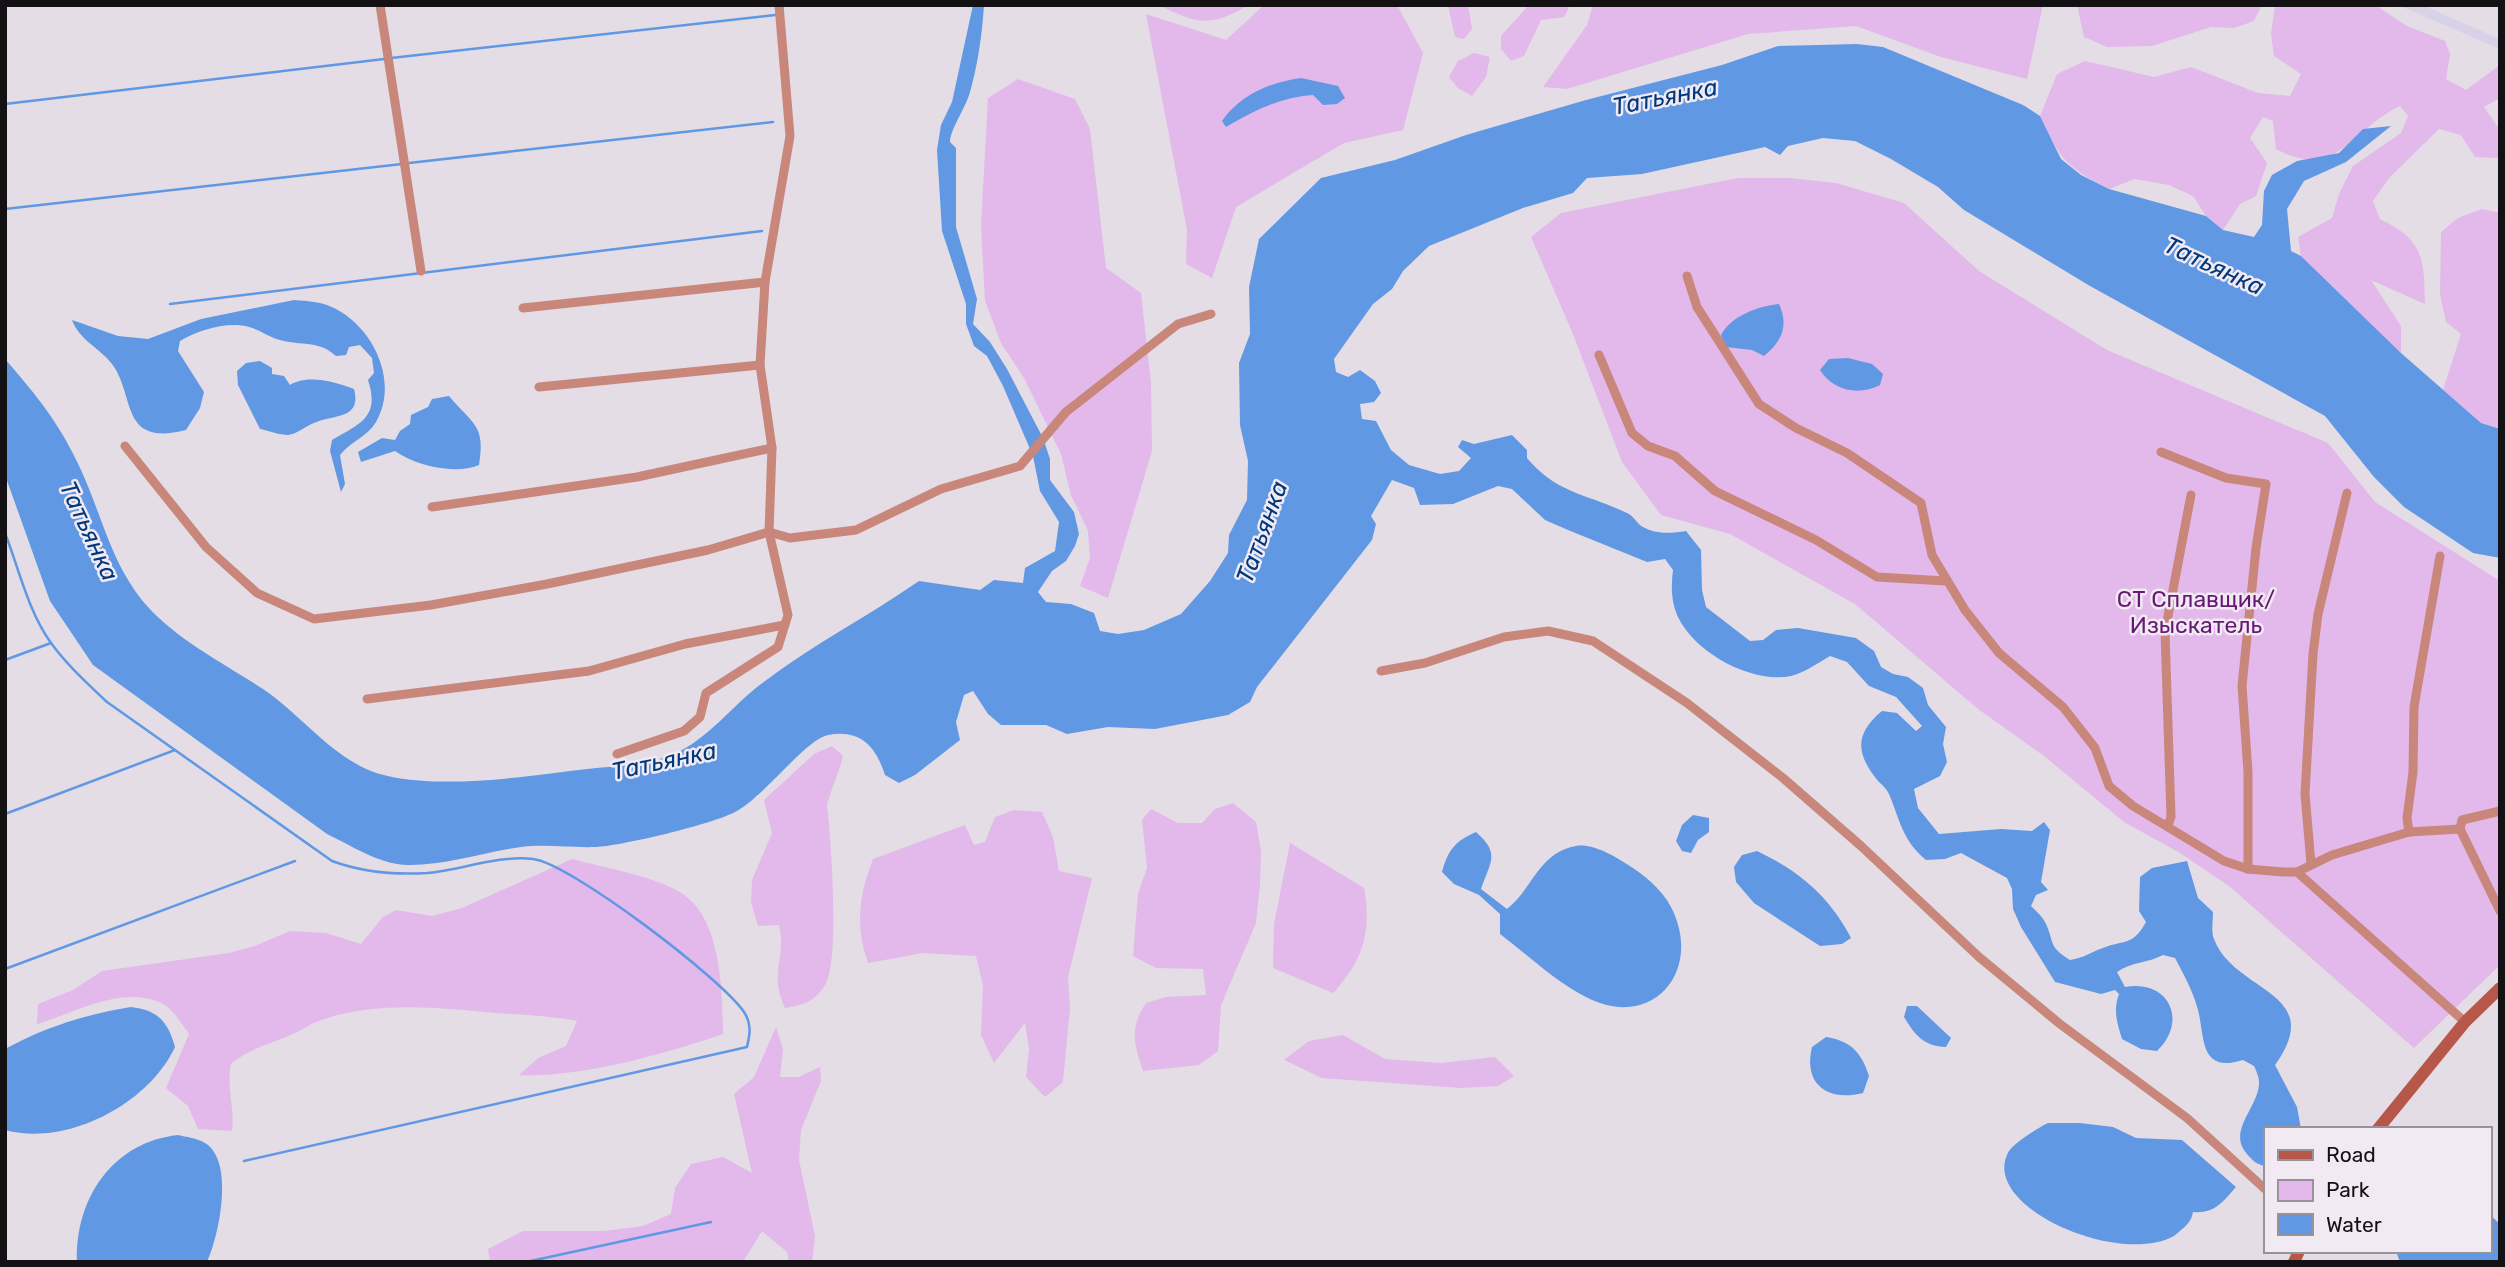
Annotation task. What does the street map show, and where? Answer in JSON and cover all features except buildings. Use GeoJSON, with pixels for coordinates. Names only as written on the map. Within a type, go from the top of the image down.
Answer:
{"type":"FeatureCollection","features":[{"type":"Feature","properties":{"kind":"main road"},"geometry":{"type":"LineString","coordinates":[[2380,1127],[2465,1022],[2500,988]]}},
{"type":"Feature","properties":{"kind":"street"},"geometry":{"type":"LineString","coordinates":[[380,5],[421,271]]}},
{"type":"Feature","properties":{"kind":"street"},"geometry":{"type":"LineString","coordinates":[[617,754],[684,731],[700,717],[706,693],[778,647],[788,615],[769,532],[772,448],[760,365],[765,282],[790,136],[779,5]]}},
{"type":"Feature","properties":{"kind":"street"},"geometry":{"type":"LineString","coordinates":[[1686,276],[1697,307],[1759,404],[1796,428],[1847,453],[1921,503],[1932,555],[1945,581],[1999,653],[2063,707],[2095,748],[2109,786],[2133,806],[2224,861],[2248,869],[2297,872],[2311,864],[2409,832],[2460,830]]}},
{"type":"Feature","properties":{"kind":"street"},"geometry":{"type":"LineString","coordinates":[[523,308],[765,282]]}},
{"type":"Feature","properties":{"kind":"street"},"geometry":{"type":"LineString","coordinates":[[125,446],[206,547],[257,593],[314,620],[431,605],[547,584],[708,550],[769,532],[790,538],[856,530],[941,489],[1020,466],[1066,412],[1178,324],[1211,314]]}},
{"type":"Feature","properties":{"kind":"street"},"geometry":{"type":"LineString","coordinates":[[1599,355],[1632,433],[1648,446],[1675,456],[1715,491],[1816,540],[1877,577],[1945,581]]}},
{"type":"Feature","properties":{"kind":"street"},"geometry":{"type":"LineString","coordinates":[[539,387],[760,365]]}},
{"type":"Feature","properties":{"kind":"street"},"geometry":{"type":"LineString","coordinates":[[432,507],[637,477],[772,448]]}},
{"type":"Feature","properties":{"kind":"street"},"geometry":{"type":"LineString","coordinates":[[2161,452],[2226,478],[2266,484],[2256,548],[2242,686],[2248,772],[2248,869]]}},
{"type":"Feature","properties":{"kind":"street"},"geometry":{"type":"LineString","coordinates":[[2311,864],[2305,794],[2313,654],[2318,614],[2347,493]]}},
{"type":"Feature","properties":{"kind":"street"},"geometry":{"type":"LineString","coordinates":[[2168,825],[2171,817],[2165,632],[2191,495]]}},
{"type":"Feature","properties":{"kind":"street"},"geometry":{"type":"LineString","coordinates":[[2409,832],[2407,818],[2413,772],[2414,706],[2440,556]]}},
{"type":"Feature","properties":{"kind":"street"},"geometry":{"type":"LineString","coordinates":[[367,699],[589,671],[685,644],[784,625]]}},
{"type":"Feature","properties":{"kind":"street"},"geometry":{"type":"LineString","coordinates":[[1381,671],[1425,663],[1504,637],[1548,631],[1592,641],[1687,704],[1783,778],[1861,846],[1979,957],[2060,1024],[2187,1118],[2264,1188]]}},
{"type":"Feature","properties":{"kind":"street"},"geometry":{"type":"LineString","coordinates":[[2500,811],[2462,820],[2460,830],[2500,911]]}},
{"type":"Feature","properties":{"kind":"street"},"geometry":{"type":"LineString","coordinates":[[2297,872],[2465,1022]]}},
{"type":"Feature","properties":{"kind":"shaded area"},"geometry":{"type":"Polygon","coordinates":[[[2398,5],[2422,5],[2500,39],[2500,49],[2398,5]]]}},
{"type":"Feature","properties":{"kind":"green space"},"geometry":{"type":"Polygon","coordinates":[[[1158,5],[1249,5],[1223,17],[1204,21],[1158,5]]]}},
{"type":"Feature","properties":{"kind":"green space"},"geometry":{"type":"Polygon","coordinates":[[[1264,5],[1397,5],[1423,53],[1403,130],[1344,143],[1236,207],[1212,278],[1186,264],[1187,230],[1146,14],[1226,40],[1264,5]]]}},
{"type":"Feature","properties":{"kind":"green space"},"geometry":{"type":"Polygon","coordinates":[[[1448,5],[1468,5],[1472,29],[1464,39],[1455,37],[1448,5]]]}},
{"type":"Feature","properties":{"kind":"green space"},"geometry":{"type":"Polygon","coordinates":[[[1529,5],[1568,5],[1569,8],[1564,17],[1541,20],[1524,56],[1511,61],[1501,49],[1501,36],[1529,5]]]}},
{"type":"Feature","properties":{"kind":"green space"},"geometry":{"type":"Polygon","coordinates":[[[1593,5],[2043,5],[2027,79],[1941,57],[1856,26],[1748,34],[1567,89],[1543,87],[1587,25],[1593,5]]]}},
{"type":"Feature","properties":{"kind":"green space"},"geometry":{"type":"Polygon","coordinates":[[[2077,5],[2262,5],[2254,21],[2234,28],[2211,27],[2152,46],[2107,47],[2084,37],[2077,5]]]}},
{"type":"Feature","properties":{"kind":"green space"},"geometry":{"type":"Polygon","coordinates":[[[2275,5],[2375,5],[2407,26],[2445,41],[2450,54],[2446,79],[2466,90],[2500,65],[2500,98],[2484,107],[2500,130],[2498,158],[2475,157],[2461,135],[2439,129],[2389,178],[2373,201],[2380,219],[2395,227],[2413,243],[2422,263],[2425,304],[2371,280],[2401,326],[2401,353],[2301,256],[2298,237],[2332,218],[2339,194],[2353,166],[2401,133],[2408,116],[2400,106],[2342,148],[2329,156],[2314,159],[2297,158],[2276,149],[2273,121],[2263,117],[2250,138],[2267,163],[2256,196],[2240,204],[2223,230],[2206,216],[2193,196],[2169,185],[2135,179],[2109,189],[2083,174],[2059,152],[2040,116],[2057,74],[2085,61],[2154,77],[2191,67],[2258,93],[2290,96],[2301,74],[2274,56],[2271,34],[2275,5]]]}},
{"type":"Feature","properties":{"kind":"green space"},"geometry":{"type":"Polygon","coordinates":[[[1474,53],[1490,57],[1486,77],[1472,96],[1458,88],[1449,77],[1458,61],[1474,53]]]}},
{"type":"Feature","properties":{"kind":"green space"},"geometry":{"type":"Polygon","coordinates":[[[1018,79],[1075,99],[1090,129],[1106,268],[1141,293],[1151,383],[1152,451],[1108,598],[1080,586],[1090,558],[1088,531],[1071,495],[1061,454],[1024,378],[1001,343],[985,301],[981,225],[988,98],[1018,79]]]}},
{"type":"Feature","properties":{"kind":"green space","name":"СТ Сплавщик/ Изыскатель"},"geometry":{"type":"Polygon","coordinates":[[[1738,178],[1790,178],[1836,183],[1904,203],[1979,271],[2107,350],[2328,443],[2375,502],[2500,581],[2500,965],[2414,1048],[2229,886],[2180,853],[2124,822],[2044,756],[1978,709],[1855,604],[1730,534],[1661,515],[1622,462],[1573,334],[1531,237],[1561,213],[1738,178]]]}},
{"type":"Feature","properties":{"kind":"green space"},"geometry":{"type":"Polygon","coordinates":[[[2482,209],[2500,213],[2500,429],[2481,423],[2443,390],[2461,334],[2446,322],[2440,294],[2441,232],[2458,218],[2482,209]]]}},
{"type":"Feature","properties":{"kind":"green space"},"geometry":{"type":"Polygon","coordinates":[[[832,746],[843,756],[827,806],[833,899],[830,972],[825,985],[812,999],[785,1008],[778,984],[781,948],[779,925],[758,926],[751,902],[752,880],[772,833],[764,800],[814,754],[832,746]]]}},
{"type":"Feature","properties":{"kind":"green space"},"geometry":{"type":"Polygon","coordinates":[[[1233,803],[1256,822],[1261,851],[1260,885],[1256,923],[1221,1005],[1218,1051],[1199,1065],[1143,1071],[1137,1052],[1135,1028],[1146,1003],[1166,997],[1206,995],[1203,969],[1156,968],[1133,956],[1138,894],[1147,868],[1142,820],[1151,809],[1178,823],[1202,823],[1215,809],[1233,803]]]}},
{"type":"Feature","properties":{"kind":"green space"},"geometry":{"type":"Polygon","coordinates":[[[1014,810],[1042,812],[1053,837],[1059,871],[1092,878],[1068,977],[1070,1008],[1063,1082],[1045,1097],[1026,1077],[1029,1049],[1025,1023],[994,1063],[981,1035],[983,986],[976,956],[923,953],[868,963],[861,936],[862,898],[873,859],[965,825],[974,845],[985,842],[995,817],[1014,810]]]}},
{"type":"Feature","properties":{"kind":"green space"},"geometry":{"type":"Polygon","coordinates":[[[1290,843],[1364,888],[1367,918],[1363,945],[1352,969],[1333,993],[1273,968],[1274,924],[1290,843]]]}},
{"type":"Feature","properties":{"kind":"green space"},"geometry":{"type":"Polygon","coordinates":[[[572,859],[633,874],[665,885],[688,898],[708,926],[714,943],[722,1000],[723,1034],[649,1057],[595,1069],[519,1075],[538,1058],[566,1046],[577,1021],[406,1007],[338,1015],[253,1050],[231,1064],[229,1081],[232,1131],[198,1129],[188,1106],[166,1088],[189,1034],[164,1004],[144,998],[113,999],[37,1024],[38,1004],[73,990],[102,971],[229,953],[255,946],[290,931],[326,933],[361,944],[383,917],[396,910],[432,916],[462,908],[572,859]]]}},
{"type":"Feature","properties":{"kind":"green space"},"geometry":{"type":"Polygon","coordinates":[[[776,1027],[783,1049],[780,1077],[799,1077],[820,1067],[821,1081],[801,1130],[799,1160],[815,1236],[812,1262],[789,1262],[787,1252],[762,1231],[743,1262],[490,1262],[488,1249],[523,1231],[604,1231],[643,1226],[671,1214],[675,1188],[691,1164],[723,1157],[752,1173],[734,1094],[754,1077],[776,1027]]]}},
{"type":"Feature","properties":{"kind":"green space"},"geometry":{"type":"Polygon","coordinates":[[[1343,1035],[1385,1059],[1441,1063],[1495,1057],[1514,1076],[1498,1086],[1461,1088],[1322,1078],[1284,1060],[1309,1041],[1343,1035]]]}},
{"type":"Feature","properties":{"kind":"water","name":"Татьянка"},"geometry":{"type":"Polygon","coordinates":[[[973,5],[984,5],[970,92],[950,142],[956,148],[956,227],[977,299],[973,324],[990,342],[1007,369],[1043,438],[1050,459],[1050,480],[1074,512],[1079,534],[1075,546],[1066,561],[1052,571],[1038,592],[1046,602],[1071,604],[1094,613],[1100,631],[1118,634],[1144,630],[1181,614],[1210,581],[1228,553],[1229,535],[1247,500],[1248,461],[1240,425],[1239,363],[1250,334],[1249,287],[1259,239],[1321,178],[1395,160],[1466,135],[1586,100],[1722,65],[1778,46],[1857,44],[1883,47],[2023,105],[2040,116],[2061,159],[2081,175],[2109,189],[2206,216],[2223,230],[2254,237],[2262,225],[2264,191],[2272,175],[2297,161],[2339,153],[2363,129],[2391,126],[2346,162],[2304,181],[2287,209],[2291,251],[2301,256],[2401,353],[2481,423],[2500,429],[2500,558],[2473,553],[2404,507],[2374,477],[2325,416],[2090,286],[1964,210],[1938,187],[1855,141],[1823,138],[1788,146],[1780,155],[1765,147],[1642,174],[1587,178],[1573,193],[1523,208],[1429,246],[1403,271],[1392,289],[1373,304],[1334,359],[1336,372],[1348,377],[1360,370],[1375,381],[1381,393],[1374,402],[1360,404],[1362,419],[1376,421],[1391,450],[1409,465],[1440,474],[1459,471],[1471,458],[1458,447],[1462,440],[1474,444],[1512,435],[1527,450],[1527,458],[1538,470],[1562,486],[1627,513],[1648,530],[1665,533],[1686,531],[1701,550],[1702,590],[1706,607],[1750,641],[1763,640],[1776,630],[1798,628],[1856,638],[1874,651],[1881,667],[1893,674],[1908,677],[1923,688],[1928,705],[1946,727],[1943,744],[1947,762],[1940,776],[1914,789],[1918,808],[1939,834],[2001,829],[2032,831],[2044,822],[2050,830],[2041,882],[2048,890],[2036,895],[2031,906],[2045,921],[2055,948],[2070,960],[2132,939],[2146,922],[2139,911],[2140,877],[2152,868],[2187,861],[2198,898],[2213,912],[2213,936],[2225,957],[2272,995],[2284,1007],[2291,1022],[2288,1041],[2275,1065],[2297,1107],[2301,1127],[2264,1127],[2264,1166],[2247,1154],[2240,1136],[2258,1091],[2257,1074],[2254,1066],[2243,1060],[2218,1062],[2211,1057],[2204,1041],[2194,996],[2175,958],[2163,955],[2117,972],[2125,987],[2141,986],[2153,990],[2163,996],[2170,1005],[2171,1028],[2166,1040],[2157,1051],[2141,1049],[2122,1039],[2116,1011],[2119,994],[2115,990],[2101,994],[2055,982],[2021,927],[2013,909],[2012,889],[2007,878],[1961,853],[1945,859],[1926,860],[1918,852],[1903,829],[1888,792],[1865,762],[1862,753],[1861,744],[1866,728],[1882,711],[1897,713],[1916,731],[1922,726],[1896,697],[1869,686],[1847,662],[1830,656],[1791,676],[1759,675],[1726,663],[1697,643],[1678,617],[1672,594],[1673,570],[1665,559],[1647,562],[1545,520],[1512,489],[1498,486],[1453,504],[1420,505],[1414,488],[1392,480],[1371,516],[1376,524],[1372,540],[1257,687],[1250,702],[1228,715],[1155,729],[1108,727],[1067,734],[1046,725],[1001,725],[988,714],[973,691],[964,695],[956,722],[960,740],[915,775],[899,783],[885,775],[877,756],[866,742],[850,735],[828,735],[808,747],[746,805],[724,817],[645,839],[608,846],[521,847],[420,865],[386,861],[327,834],[93,665],[50,601],[5,475],[5,359],[38,399],[65,439],[89,488],[117,559],[148,607],[174,631],[275,698],[347,758],[383,775],[410,780],[471,781],[664,758],[698,740],[780,670],[919,581],[980,590],[994,580],[1023,583],[1025,568],[1055,551],[1059,522],[1040,491],[1033,456],[1003,386],[987,356],[974,346],[966,324],[966,304],[942,231],[937,150],[941,125],[952,102],[973,5]]]}},
{"type":"Feature","properties":{"kind":"water"},"geometry":{"type":"Polygon","coordinates":[[[1301,78],[1338,86],[1345,98],[1337,104],[1323,105],[1313,95],[1301,96],[1268,106],[1226,127],[1222,121],[1238,104],[1257,91],[1301,78]]]}},
{"type":"Feature","properties":{"kind":"water"},"geometry":{"type":"Polygon","coordinates":[[[294,300],[326,305],[350,318],[362,329],[371,343],[383,374],[385,390],[376,422],[340,455],[345,484],[341,492],[330,451],[332,440],[365,418],[372,403],[368,380],[374,373],[372,358],[360,345],[349,347],[346,355],[336,356],[323,348],[280,340],[241,325],[205,330],[188,337],[180,341],[178,351],[204,392],[200,408],[186,430],[165,433],[150,431],[139,425],[112,364],[85,339],[72,320],[118,336],[148,339],[201,319],[294,300]]]}},
{"type":"Feature","properties":{"kind":"water"},"geometry":{"type":"Polygon","coordinates":[[[1779,304],[1783,319],[1782,333],[1764,356],[1752,350],[1726,347],[1721,335],[1731,322],[1762,307],[1779,304]]]}},
{"type":"Feature","properties":{"kind":"water"},"geometry":{"type":"Polygon","coordinates":[[[1848,358],[1872,364],[1883,374],[1880,385],[1864,390],[1847,390],[1832,383],[1820,370],[1829,359],[1848,358]]]}},
{"type":"Feature","properties":{"kind":"water"},"geometry":{"type":"Polygon","coordinates":[[[260,361],[272,368],[272,374],[284,376],[290,385],[313,380],[354,389],[354,406],[344,414],[314,423],[288,435],[260,429],[238,385],[237,371],[246,363],[260,361]]]}},
{"type":"Feature","properties":{"kind":"water"},"geometry":{"type":"Polygon","coordinates":[[[449,396],[479,433],[479,465],[447,469],[424,465],[395,451],[361,462],[358,452],[382,438],[395,440],[400,431],[410,424],[411,415],[428,407],[432,399],[449,396]]]}},
{"type":"Feature","properties":{"kind":"water"},"geometry":{"type":"Polygon","coordinates":[[[1693,815],[1709,818],[1709,832],[1698,840],[1691,853],[1682,851],[1676,841],[1682,825],[1693,815]]]}},
{"type":"Feature","properties":{"kind":"water"},"geometry":{"type":"Polygon","coordinates":[[[1476,832],[1489,846],[1491,853],[1490,865],[1481,889],[1507,909],[1544,864],[1563,850],[1576,846],[1602,850],[1645,877],[1667,900],[1680,931],[1681,953],[1676,973],[1666,989],[1651,1001],[1632,1007],[1610,1006],[1586,997],[1563,983],[1500,934],[1500,914],[1479,895],[1454,884],[1442,872],[1453,847],[1476,832]]]}},
{"type":"Feature","properties":{"kind":"water"},"geometry":{"type":"Polygon","coordinates":[[[1757,851],[1812,886],[1833,910],[1851,938],[1842,944],[1820,946],[1754,903],[1736,882],[1734,867],[1742,855],[1757,851]]]}},
{"type":"Feature","properties":{"kind":"water"},"geometry":{"type":"Polygon","coordinates":[[[1907,1006],[1917,1006],[1951,1038],[1946,1047],[1926,1042],[1916,1034],[1904,1017],[1907,1006]]]}},
{"type":"Feature","properties":{"kind":"water"},"geometry":{"type":"Polygon","coordinates":[[[131,1007],[155,1014],[165,1024],[175,1047],[163,1067],[146,1086],[104,1116],[80,1126],[29,1134],[5,1130],[5,1049],[66,1022],[131,1007]]]}},
{"type":"Feature","properties":{"kind":"water"},"geometry":{"type":"Polygon","coordinates":[[[1826,1037],[1842,1041],[1854,1049],[1862,1060],[1869,1076],[1863,1093],[1839,1095],[1821,1087],[1815,1080],[1810,1060],[1812,1047],[1826,1037]]]}},
{"type":"Feature","properties":{"kind":"water"},"geometry":{"type":"Polygon","coordinates":[[[2048,1123],[2113,1127],[2136,1138],[2182,1140],[2236,1187],[2212,1209],[2193,1212],[2188,1223],[2174,1236],[2149,1243],[2120,1243],[2088,1237],[2058,1225],[2032,1210],[2013,1191],[2005,1171],[2011,1148],[2048,1123]]]}},
{"type":"Feature","properties":{"kind":"water"},"geometry":{"type":"Polygon","coordinates":[[[178,1135],[205,1143],[214,1152],[220,1166],[220,1218],[207,1262],[77,1262],[78,1238],[83,1216],[102,1177],[117,1161],[135,1149],[155,1140],[178,1135]]]}},
{"type":"Feature","properties":{"kind":"water"},"geometry":{"type":"Polygon","coordinates":[[[2491,1216],[2500,1224],[2500,1262],[2400,1262],[2397,1253],[2491,1253],[2491,1216]]]}},
{"type":"Feature","properties":{"kind":"waterway"},"geometry":{"type":"LineString","coordinates":[[391,58],[775,15]]}},
{"type":"Feature","properties":{"kind":"waterway"},"geometry":{"type":"LineString","coordinates":[[5,104],[384,59]]}},
{"type":"Feature","properties":{"kind":"waterway"},"geometry":{"type":"LineString","coordinates":[[409,163],[773,122]]}},
{"type":"Feature","properties":{"kind":"waterway"},"geometry":{"type":"LineString","coordinates":[[5,209],[402,164]]}},
{"type":"Feature","properties":{"kind":"waterway"},"geometry":{"type":"LineString","coordinates":[[170,304],[762,231]]}},
{"type":"Feature","properties":{"kind":"waterway"},"geometry":{"type":"LineString","coordinates":[[5,533],[43,631],[78,674],[107,702],[332,861],[367,870],[403,874],[427,873],[520,858],[552,865],[610,900],[677,950],[730,996],[748,1021],[747,1047],[244,1161]]}},
{"type":"Feature","properties":{"kind":"waterway"},"geometry":{"type":"LineString","coordinates":[[5,660],[51,643]]}},
{"type":"Feature","properties":{"kind":"waterway"},"geometry":{"type":"LineString","coordinates":[[5,814],[175,750]]}},
{"type":"Feature","properties":{"kind":"waterway"},"geometry":{"type":"LineString","coordinates":[[5,969],[295,861]]}},
{"type":"Feature","properties":{"kind":"waterway"},"geometry":{"type":"LineString","coordinates":[[526,1262],[711,1222]]}}]}
